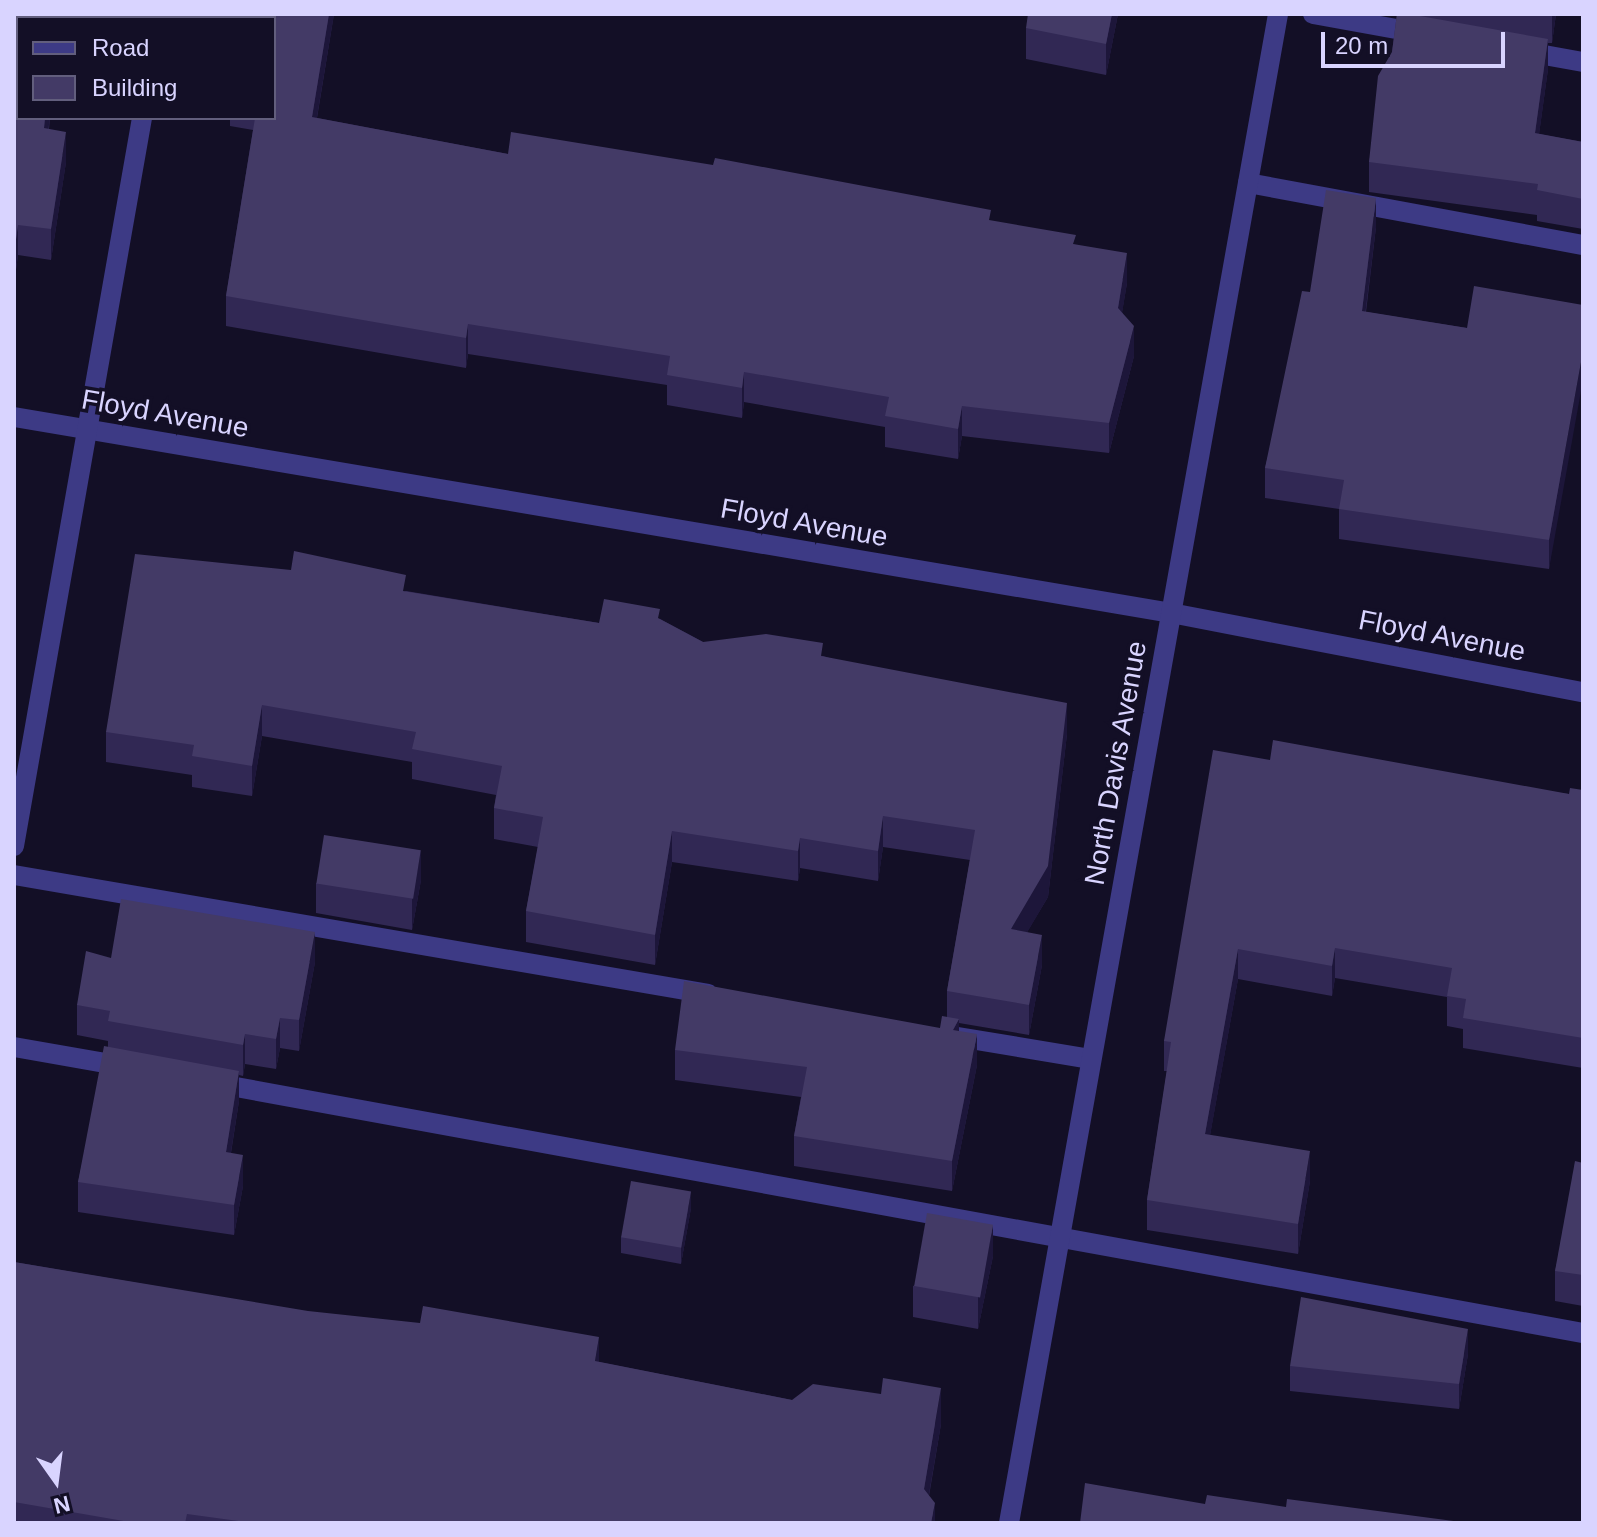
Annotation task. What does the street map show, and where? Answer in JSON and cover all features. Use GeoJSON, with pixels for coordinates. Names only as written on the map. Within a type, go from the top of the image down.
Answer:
{"type":"FeatureCollection","features":[{"type":"Feature","properties":{"kind":"street","name":"North Davis Avenue"},"geometry":{"type":"LineString","coordinates":[[1009,1523],[1278,14]]}},
{"type":"Feature","properties":{"kind":"street"},"geometry":{"type":"LineString","coordinates":[[1313,14],[1448,38]]}},
{"type":"Feature","properties":{"kind":"street"},"geometry":{"type":"LineString","coordinates":[[1493,46],[1583,62]]}},
{"type":"Feature","properties":{"kind":"street"},"geometry":{"type":"LineString","coordinates":[[14,846],[142,120]]}},
{"type":"Feature","properties":{"kind":"street"},"geometry":{"type":"LineString","coordinates":[[1248,183],[1583,245]]}},
{"type":"Feature","properties":{"kind":"street","name":"Floyd Avenue"},"geometry":{"type":"LineString","coordinates":[[14,417],[1171,613],[1583,692]]}},
{"type":"Feature","properties":{"kind":"street"},"geometry":{"type":"LineString","coordinates":[[14,875],[737,999]]}},
{"type":"Feature","properties":{"kind":"street"},"geometry":{"type":"LineString","coordinates":[[925,1032],[1091,1059]]}},
{"type":"Feature","properties":{"kind":"street"},"geometry":{"type":"LineString","coordinates":[[14,1047],[143,1070]]}},
{"type":"Feature","properties":{"kind":"street"},"geometry":{"type":"LineString","coordinates":[[190,1079],[1583,1333]]}},
{"type":"Feature","properties":{"kind":"building"},"geometry":{"type":"Polygon","coordinates":[[[14,14],[63,14],[16,16],[16,120],[45,120],[44,128],[66,132],[51,229],[18,225],[14,254],[14,14]]]}},
{"type":"Feature","properties":{"kind":"building"},"geometry":{"type":"Polygon","coordinates":[[[329,14],[312,117],[508,154],[511,132],[713,165],[715,158],[991,210],[989,220],[1076,235],[1073,244],[1127,253],[1118,308],[1134,326],[1109,423],[962,406],[958,429],[885,416],[889,397],[744,372],[742,388],[667,375],[670,356],[468,324],[466,338],[226,296],[255,120],[276,120],[276,16],[236,16],[329,14]]]}},
{"type":"Feature","properties":{"kind":"building"},"geometry":{"type":"Polygon","coordinates":[[[1028,14],[1112,14],[1106,44],[1026,28],[1028,14]]]}},
{"type":"Feature","properties":{"kind":"building"},"geometry":{"type":"Polygon","coordinates":[[[1397,14],[1548,39],[1535,133],[1583,142],[1583,199],[1537,190],[1538,184],[1369,162],[1378,76],[1392,52],[1397,14]]]}},
{"type":"Feature","properties":{"kind":"building"},"geometry":{"type":"Polygon","coordinates":[[[1326,190],[1376,198],[1362,311],[1467,328],[1474,286],[1583,305],[1583,351],[1549,540],[1339,509],[1344,480],[1265,468],[1302,291],[1310,292],[1326,190]]]}},
{"type":"Feature","properties":{"kind":"building"},"geometry":{"type":"Polygon","coordinates":[[[294,551],[406,575],[403,591],[599,623],[604,599],[660,609],[658,618],[703,642],[766,634],[823,643],[821,656],[1067,703],[1048,866],[1011,929],[1042,935],[1029,1005],[947,991],[975,830],[883,816],[878,851],[800,838],[798,851],[672,831],[655,935],[526,911],[543,817],[494,808],[502,766],[412,749],[416,732],[262,705],[252,766],[192,756],[194,745],[106,732],[135,554],[291,570],[294,551]]]}},
{"type":"Feature","properties":{"kind":"building"},"geometry":{"type":"Polygon","coordinates":[[[1273,740],[1569,794],[1570,788],[1583,790],[1583,1038],[1463,1018],[1466,999],[1447,996],[1452,968],[1335,948],[1332,966],[1238,949],[1205,1134],[1310,1151],[1298,1224],[1147,1200],[1171,1042],[1164,1041],[1213,750],[1270,760],[1273,740]]]}},
{"type":"Feature","properties":{"kind":"building"},"geometry":{"type":"Polygon","coordinates":[[[324,835],[421,850],[413,899],[316,883],[324,835]]]}},
{"type":"Feature","properties":{"kind":"building"},"geometry":{"type":"Polygon","coordinates":[[[121,899],[315,932],[299,1020],[280,1018],[276,1039],[245,1034],[243,1045],[108,1021],[110,1011],[77,1005],[86,951],[111,958],[121,899]]]}},
{"type":"Feature","properties":{"kind":"building"},"geometry":{"type":"Polygon","coordinates":[[[684,981],[940,1028],[942,1016],[959,1019],[953,1030],[977,1034],[952,1161],[794,1136],[807,1067],[675,1050],[684,981]]]}},
{"type":"Feature","properties":{"kind":"building"},"geometry":{"type":"Polygon","coordinates":[[[104,1046],[239,1071],[226,1152],[243,1155],[234,1205],[78,1182],[104,1046]]]}},
{"type":"Feature","properties":{"kind":"building"},"geometry":{"type":"Polygon","coordinates":[[[1575,1161],[1583,1163],[1583,1275],[1555,1271],[1575,1161]]]}},
{"type":"Feature","properties":{"kind":"building"},"geometry":{"type":"Polygon","coordinates":[[[631,1181],[691,1192],[681,1248],[621,1237],[631,1181]]]}},
{"type":"Feature","properties":{"kind":"building"},"geometry":{"type":"Polygon","coordinates":[[[927,1213],[993,1225],[980,1298],[914,1286],[927,1213]]]}},
{"type":"Feature","properties":{"kind":"building"},"geometry":{"type":"Polygon","coordinates":[[[14,1262],[308,1311],[420,1323],[423,1306],[599,1337],[595,1361],[792,1400],[813,1384],[881,1394],[883,1378],[941,1388],[924,1489],[935,1503],[931,1523],[253,1523],[187,1514],[185,1523],[135,1523],[14,1502],[14,1262]]]}},
{"type":"Feature","properties":{"kind":"building"},"geometry":{"type":"Polygon","coordinates":[[[1301,1297],[1468,1329],[1459,1384],[1290,1366],[1301,1297]]]}},
{"type":"Feature","properties":{"kind":"building"},"geometry":{"type":"Polygon","coordinates":[[[1085,1483],[1205,1504],[1207,1495],[1286,1507],[1287,1499],[1461,1522],[1080,1523],[1085,1483]]]}}]}
